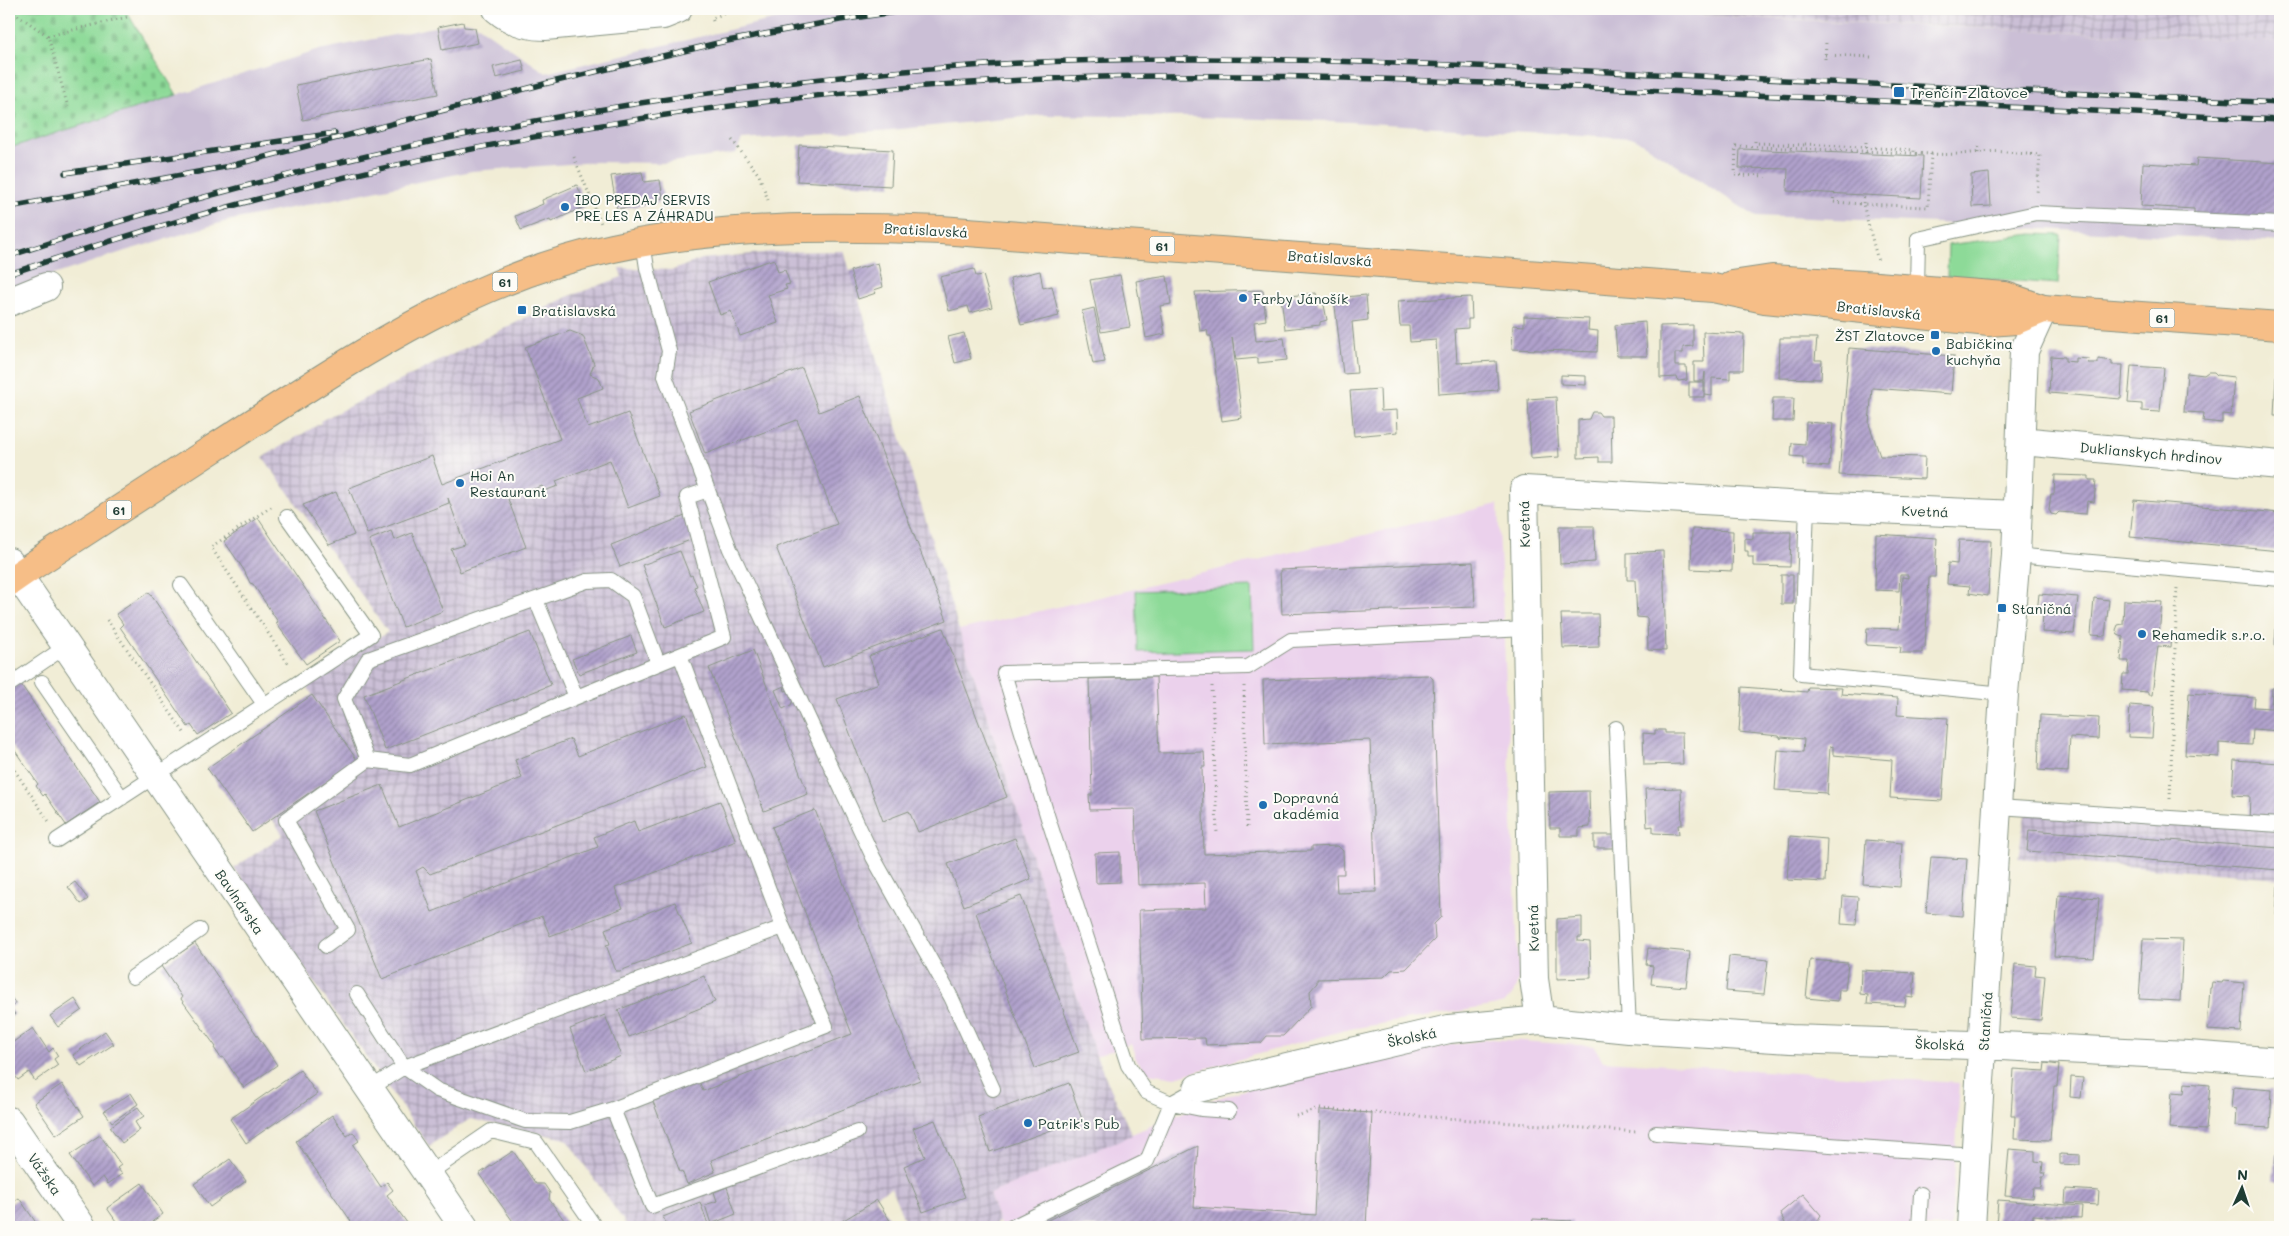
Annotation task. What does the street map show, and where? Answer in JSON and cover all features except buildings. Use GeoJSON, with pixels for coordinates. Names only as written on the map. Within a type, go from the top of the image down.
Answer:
{"type":"FeatureCollection","features":[{"type":"Feature","properties":{"kind":"main road","name":"Bratislavská"},"geometry":{"type":"LineString","coordinates":[[11,574],[329,373],[403,329],[440,310],[523,274],[612,248],[643,242],[766,229],[843,227],[941,230],[1713,288],[1765,298],[1989,322],[2016,320],[2043,309]]}},
{"type":"Feature","properties":{"kind":"main road","name":"Bratislavská"},"geometry":{"type":"LineString","coordinates":[[1713,288],[1772,279],[2005,296],[2043,309],[2280,326]]}},
{"type":"Feature","properties":{"kind":"street"},"geometry":{"type":"LineString","coordinates":[[497,9],[510,19],[534,26],[670,12]]}},
{"type":"Feature","properties":{"kind":"street"},"geometry":{"type":"LineString","coordinates":[[9,302],[46,287]]}},
{"type":"Feature","properties":{"kind":"street","name":"Staničná"},"geometry":{"type":"LineString","coordinates":[[1971,1227],[2004,694],[2016,555],[2024,351],[2043,309]]}},
{"type":"Feature","properties":{"kind":"street","name":"Duklianskych hrdinov"},"geometry":{"type":"LineString","coordinates":[[2021,441],[2280,464]]}},
{"type":"Feature","properties":{"kind":"street","name":"Kvetná"},"geometry":{"type":"LineString","coordinates":[[1540,1020],[1534,978],[1524,490],[1807,506],[2017,515]]}},
{"type":"Feature","properties":{"kind":"street","name":"Bavlnárska"},"geometry":{"type":"LineString","coordinates":[[11,574],[65,647],[464,1227]]}},
{"type":"Feature","properties":{"kind":"street","name":"Školská"},"geometry":{"type":"LineString","coordinates":[[1198,1088],[1449,1029],[1540,1020],[1629,1029],[1791,1039],[1983,1046],[2280,1062]]}},
{"type":"Feature","properties":{"kind":"street","name":"Vážska"},"geometry":{"type":"LineString","coordinates":[[9,1121],[82,1227]]}},
{"type":"Feature","properties":{"kind":"lane"},"geometry":{"type":"LineString","coordinates":[[1917,289],[1918,239],[2036,213],[2280,224]]}},
{"type":"Feature","properties":{"kind":"lane"},"geometry":{"type":"LineString","coordinates":[[643,242],[647,268],[668,350],[665,376],[730,549],[873,857],[951,997],[993,1089]]}},
{"type":"Feature","properties":{"kind":"lane"},"geometry":{"type":"LineString","coordinates":[[326,946],[348,930],[286,820],[368,760],[410,765],[724,637],[687,497],[708,490]]}},
{"type":"Feature","properties":{"kind":"lane"},"geometry":{"type":"LineString","coordinates":[[1807,506],[1800,674],[2004,694]]}},
{"type":"Feature","properties":{"kind":"lane"},"geometry":{"type":"LineString","coordinates":[[59,839],[371,635],[287,518]]}},
{"type":"Feature","properties":{"kind":"lane"},"geometry":{"type":"LineString","coordinates":[[2016,555],[2280,579]]}},
{"type":"Feature","properties":{"kind":"lane"},"geometry":{"type":"LineString","coordinates":[[368,760],[344,699],[368,659],[587,582],[611,580],[633,596],[658,664]]}},
{"type":"Feature","properties":{"kind":"lane"},"geometry":{"type":"LineString","coordinates":[[181,585],[264,704]]}},
{"type":"Feature","properties":{"kind":"lane"},"geometry":{"type":"LineString","coordinates":[[536,600],[576,697]]}},
{"type":"Feature","properties":{"kind":"lane"},"geometry":{"type":"LineString","coordinates":[[1229,1111],[1201,1109],[1171,1103],[1146,1092],[1128,1065],[1048,818],[1004,673],[1248,667],[1291,640],[1527,629]]}},
{"type":"Feature","properties":{"kind":"lane"},"geometry":{"type":"LineString","coordinates":[[9,685],[65,647]]}},
{"type":"Feature","properties":{"kind":"lane"},"geometry":{"type":"LineString","coordinates":[[357,994],[404,1067],[437,1090],[525,1120],[570,1122],[613,1109],[826,1026],[784,926],[680,655]]}},
{"type":"Feature","properties":{"kind":"lane"},"geometry":{"type":"LineString","coordinates":[[42,682],[122,798]]}},
{"type":"Feature","properties":{"kind":"lane"},"geometry":{"type":"LineString","coordinates":[[1616,728],[1629,1029]]}},
{"type":"Feature","properties":{"kind":"lane"},"geometry":{"type":"LineString","coordinates":[[1998,807],[2280,825]]}},
{"type":"Feature","properties":{"kind":"lane"},"geometry":{"type":"LineString","coordinates":[[369,1089],[404,1067],[784,926]]}},
{"type":"Feature","properties":{"kind":"lane"},"geometry":{"type":"LineString","coordinates":[[133,977],[200,930]]}},
{"type":"Feature","properties":{"kind":"lane"},"geometry":{"type":"LineString","coordinates":[[1012,1227],[1147,1161],[1171,1103],[1198,1088]]}},
{"type":"Feature","properties":{"kind":"lane"},"geometry":{"type":"LineString","coordinates":[[613,1109],[652,1206],[857,1132]]}},
{"type":"Feature","properties":{"kind":"lane"},"geometry":{"type":"LineString","coordinates":[[428,1174],[490,1131],[536,1142],[595,1227]]}},
{"type":"Feature","properties":{"kind":"lane"},"geometry":{"type":"LineString","coordinates":[[1656,1133],[1976,1155]]}},
{"type":"Feature","properties":{"kind":"lane"},"geometry":{"type":"LineString","coordinates":[[1919,1227],[1921,1194]]}},
{"type":"Feature","properties":{"kind":"path"},"geometry":{"type":"LineString","coordinates":[[713,21],[712,18],[737,9]]}},
{"type":"Feature","properties":{"kind":"path"},"geometry":{"type":"LineString","coordinates":[[9,14],[13,12],[48,36],[68,107]]}},
{"type":"Feature","properties":{"kind":"path"},"geometry":{"type":"LineString","coordinates":[[48,36],[127,17]]}},
{"type":"Feature","properties":{"kind":"path"},"geometry":{"type":"LineString","coordinates":[[1825,59],[1826,42]]}},
{"type":"Feature","properties":{"kind":"path"},"geometry":{"type":"LineString","coordinates":[[1826,55],[1872,58]]}},
{"type":"Feature","properties":{"kind":"path"},"geometry":{"type":"LineString","coordinates":[[1755,136],[1755,143],[1954,156],[1958,152],[2040,155],[2036,213]]}},
{"type":"Feature","properties":{"kind":"path"},"geometry":{"type":"LineString","coordinates":[[732,140],[759,176],[768,200]]}},
{"type":"Feature","properties":{"kind":"path"},"geometry":{"type":"LineString","coordinates":[[1866,141],[1866,150]]}},
{"type":"Feature","properties":{"kind":"path"},"geometry":{"type":"LineString","coordinates":[[1978,153],[1979,145]]}},
{"type":"Feature","properties":{"kind":"path"},"geometry":{"type":"LineString","coordinates":[[1766,176],[1735,175],[1736,146],[1805,146]]}},
{"type":"Feature","properties":{"kind":"path"},"geometry":{"type":"LineString","coordinates":[[1834,193],[1833,202],[1928,207],[1931,154]]}},
{"type":"Feature","properties":{"kind":"path"},"geometry":{"type":"LineString","coordinates":[[574,157],[612,248]]}},
{"type":"Feature","properties":{"kind":"path"},"geometry":{"type":"LineString","coordinates":[[1864,195],[1864,204],[1878,260]]}},
{"type":"Feature","properties":{"kind":"path"},"geometry":{"type":"LineString","coordinates":[[9,332],[12,338],[9,345]]}},
{"type":"Feature","properties":{"kind":"path"},"geometry":{"type":"LineString","coordinates":[[274,505],[210,547],[300,681]]}},
{"type":"Feature","properties":{"kind":"path"},"geometry":{"type":"LineString","coordinates":[[2169,817],[2177,570]]}},
{"type":"Feature","properties":{"kind":"path"},"geometry":{"type":"LineString","coordinates":[[107,620],[196,749]]}},
{"type":"Feature","properties":{"kind":"path"},"geometry":{"type":"LineString","coordinates":[[1244,667],[1248,830]]}},
{"type":"Feature","properties":{"kind":"path"},"geometry":{"type":"LineString","coordinates":[[1212,668],[1217,836]]}},
{"type":"Feature","properties":{"kind":"path"},"geometry":{"type":"LineString","coordinates":[[9,762],[59,839]]}},
{"type":"Feature","properties":{"kind":"path"},"geometry":{"type":"LineString","coordinates":[[1296,1116],[1320,1109],[1656,1133]]}},
{"type":"Feature","properties":{"kind":"shaded area"},"geometry":{"type":"Polygon","coordinates":[[[830,9],[1560,9],[2280,42],[2280,242],[1937,223],[1755,216],[1634,138],[1332,121],[1044,115],[891,130],[742,140],[736,153],[664,163],[596,162],[472,171],[227,221],[125,251],[9,290],[9,148],[319,50],[464,21],[474,23],[546,73],[767,21],[830,9]]]}},
{"type":"Feature","properties":{"kind":"shaded area"},"geometry":{"type":"Polygon","coordinates":[[[1560,9],[2280,9],[2280,42],[1818,20],[1560,9]]]}},
{"type":"Feature","properties":{"kind":"shaded area"},"geometry":{"type":"Polygon","coordinates":[[[844,251],[959,630],[1096,1056],[1132,1135],[989,1194],[999,1222],[991,1227],[907,1227],[891,1188],[875,1196],[877,1200],[832,1227],[628,1227],[566,1139],[470,1119],[429,1146],[234,868],[283,835],[272,819],[357,760],[305,684],[388,632],[263,457],[321,423],[320,421],[567,297],[622,277],[619,268],[673,270],[702,259],[772,252],[844,251]]]}},
{"type":"Feature","properties":{"kind":"shaded area","name":"Dopravná akadémia"},"geometry":{"type":"Polygon","coordinates":[[[1498,504],[1519,979],[1513,994],[1504,1003],[1492,1006],[1349,1029],[1175,1077],[1148,1073],[1136,1059],[1131,1044],[1096,1056],[959,630],[1498,504]]]}},
{"type":"Feature","properties":{"kind":"shaded area"},"geometry":{"type":"Polygon","coordinates":[[[2026,809],[2280,825],[2280,878],[2018,858],[2026,809]]]}},
{"type":"Feature","properties":{"kind":"shaded area"},"geometry":{"type":"Polygon","coordinates":[[[1491,1039],[1594,1046],[1603,1061],[1960,1083],[1951,1227],[1001,1227],[989,1194],[1215,1099],[1258,1086],[1418,1050],[1491,1039]]]}},
{"type":"Feature","properties":{"kind":"green space"},"geometry":{"type":"Polygon","coordinates":[[[9,9],[125,9],[177,95],[9,148],[9,9]]]}},
{"type":"Feature","properties":{"kind":"green space"},"geometry":{"type":"Polygon","coordinates":[[[2032,234],[2061,235],[2058,284],[1947,276],[1948,245],[2032,234]]]}},
{"type":"Feature","properties":{"kind":"green space"},"geometry":{"type":"Polygon","coordinates":[[[1252,587],[1254,649],[1138,652],[1136,591],[1252,587]]]}},
{"type":"Feature","properties":{"kind":"railway"},"geometry":{"type":"LineString","coordinates":[[9,207],[230,166],[548,83],[722,42],[840,20],[916,9]]}},
{"type":"Feature","properties":{"kind":"railway"},"geometry":{"type":"LineString","coordinates":[[9,256],[241,187],[358,158],[477,132],[595,110],[715,92],[835,78],[956,67],[1108,60],[1261,59],[1337,61],[2280,103]]}},
{"type":"Feature","properties":{"kind":"railway"},"geometry":{"type":"LineString","coordinates":[[9,274],[135,234],[262,198],[391,166],[521,139],[652,117],[783,99],[915,87],[1111,77],[1302,77],[1646,90],[2280,120]]}},
{"type":"Feature","properties":{"kind":"railway"},"geometry":{"type":"LineString","coordinates":[[65,173],[335,133]]}},
{"type":"Feature","properties":{"kind":"place","name":"Trenčín-Zlatovce"},"geometry":{"type":"Point","coordinates":[1899,92]}},
{"type":"Feature","properties":{"kind":"place","name":"IBO PREDAJ SERVIS PRE LES A ZÁHRADU"},"geometry":{"type":"Point","coordinates":[565,207]}},
{"type":"Feature","properties":{"kind":"place","name":"Farby Jánošík"},"geometry":{"type":"Point","coordinates":[1243,298]}},
{"type":"Feature","properties":{"kind":"place","name":"Bratislavská"},"geometry":{"type":"Point","coordinates":[522,310]}},
{"type":"Feature","properties":{"kind":"place","name":"ŽST Zlatovce"},"geometry":{"type":"Point","coordinates":[1935,335]}},
{"type":"Feature","properties":{"kind":"place","name":"Babičkina kuchyňa"},"geometry":{"type":"Point","coordinates":[1936,351]}},
{"type":"Feature","properties":{"kind":"place","name":"Hoi An Restaurant"},"geometry":{"type":"Point","coordinates":[460,483]}},
{"type":"Feature","properties":{"kind":"place","name":"Staničná"},"geometry":{"type":"Point","coordinates":[2002,608]}},
{"type":"Feature","properties":{"kind":"place","name":"Rehamedik s.r.o."},"geometry":{"type":"Point","coordinates":[2142,634]}},
{"type":"Feature","properties":{"kind":"place","name":"Dopravná akadémia"},"geometry":{"type":"Point","coordinates":[1263,805]}},
{"type":"Feature","properties":{"kind":"place","name":"Patrik's Pub"},"geometry":{"type":"Point","coordinates":[1028,1123]}}]}
